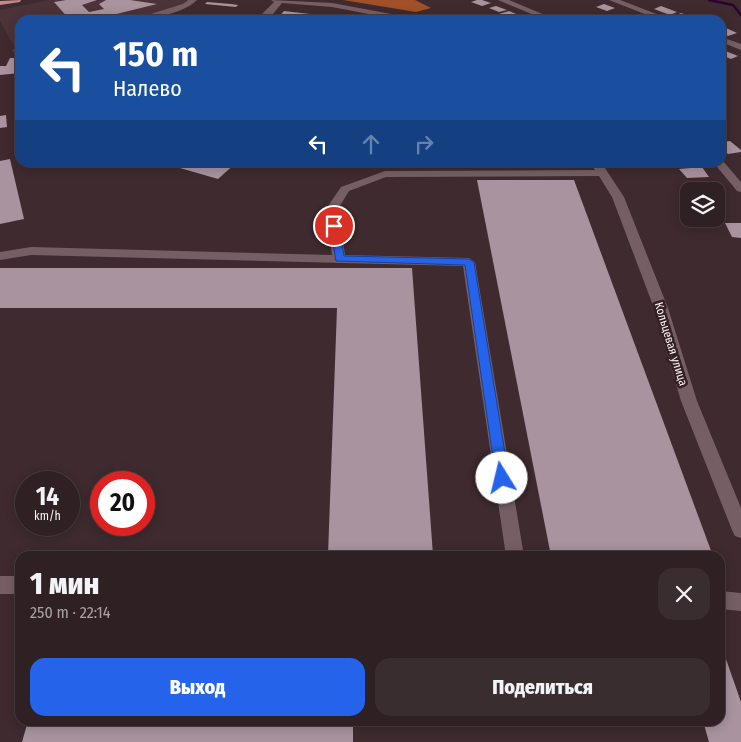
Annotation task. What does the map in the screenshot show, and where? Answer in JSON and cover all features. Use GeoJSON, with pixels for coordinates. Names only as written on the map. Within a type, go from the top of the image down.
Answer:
{"type":"FeatureCollection","features":[{"type":"Feature","properties":{"kind":"main road"},"geometry":{"type":"LineString","coordinates":[[3,2],[17,0]]}},
{"type":"Feature","properties":{"kind":"street"},"geometry":{"type":"LineString","coordinates":[[153,15],[186,6],[193,0]]}},
{"type":"Feature","properties":{"kind":"street"},"geometry":{"type":"LineString","coordinates":[[275,0],[332,5],[386,15]]}},
{"type":"Feature","properties":{"kind":"street"},"geometry":{"type":"LineString","coordinates":[[266,15],[280,0]]}},
{"type":"Feature","properties":{"kind":"street"},"geometry":{"type":"LineString","coordinates":[[502,0],[540,15]]}},
{"type":"Feature","properties":{"kind":"street"},"geometry":{"type":"LineString","coordinates":[[613,0],[654,15]]}},
{"type":"Feature","properties":{"kind":"street"},"geometry":{"type":"LineString","coordinates":[[726,41],[741,47]]}},
{"type":"Feature","properties":{"kind":"street"},"geometry":{"type":"LineString","coordinates":[[722,167],[741,188]]}},
{"type":"Feature","properties":{"kind":"street"},"geometry":{"type":"LineString","coordinates":[[339,259],[332,209],[345,189],[384,174],[597,168]]}},
{"type":"Feature","properties":{"kind":"street","name":"Кольцевая улица"},"geometry":{"type":"LineString","coordinates":[[597,168],[618,197],[661,308],[689,401],[741,530]]}},
{"type":"Feature","properties":{"kind":"street"},"geometry":{"type":"LineString","coordinates":[[0,256],[31,252],[469,262],[513,551]]}},
{"type":"Feature","properties":{"kind":"street"},"geometry":{"type":"LineString","coordinates":[[0,585],[15,585]]}},
{"type":"Feature","properties":{"kind":"street"},"geometry":{"type":"LineString","coordinates":[[725,600],[741,602]]}},
{"type":"Feature","properties":{"kind":"shaded area"},"geometry":{"type":"Polygon","coordinates":[[[49,0],[186,0],[182,6],[147,15],[15,15],[15,48],[0,21],[0,10],[49,0]]]}},
{"type":"Feature","properties":{"kind":"shaded area"},"geometry":{"type":"Polygon","coordinates":[[[343,0],[415,0],[431,8],[416,12],[343,0]]]}},
{"type":"Feature","properties":{"kind":"building"},"geometry":{"type":"Polygon","coordinates":[[[97,0],[82,5],[89,12],[104,9],[99,4],[106,0],[130,0],[157,4],[112,15],[66,15],[54,2],[97,0]]]}},
{"type":"Feature","properties":{"kind":"building"},"geometry":{"type":"Polygon","coordinates":[[[477,0],[491,3],[482,6],[471,2],[477,0]]]}},
{"type":"Feature","properties":{"kind":"building"},"geometry":{"type":"Polygon","coordinates":[[[207,2],[238,5],[236,7],[205,4],[207,2]]]}},
{"type":"Feature","properties":{"kind":"building"},"geometry":{"type":"Polygon","coordinates":[[[604,4],[615,8],[607,11],[596,7],[604,4]]]}},
{"type":"Feature","properties":{"kind":"building"},"geometry":{"type":"Polygon","coordinates":[[[496,6],[507,10],[499,12],[489,8],[496,6]]]}},
{"type":"Feature","properties":{"kind":"building"},"geometry":{"type":"Polygon","coordinates":[[[661,6],[677,12],[670,15],[654,9],[661,6]]]}},
{"type":"Feature","properties":{"kind":"building"},"geometry":{"type":"Polygon","coordinates":[[[284,11],[319,15],[280,15],[284,11]]]}},
{"type":"Feature","properties":{"kind":"building"},"geometry":{"type":"Polygon","coordinates":[[[509,11],[519,15],[501,15],[499,14],[509,11]]]}},
{"type":"Feature","properties":{"kind":"building"},"geometry":{"type":"Polygon","coordinates":[[[726,28],[737,33],[726,35],[726,28]]]}},
{"type":"Feature","properties":{"kind":"building"},"geometry":{"type":"Polygon","coordinates":[[[726,51],[738,56],[731,59],[726,57],[726,51]]]}},
{"type":"Feature","properties":{"kind":"building"},"geometry":{"type":"Polygon","coordinates":[[[10,58],[15,58],[15,74],[0,75],[0,66],[6,66],[10,58]]]}},
{"type":"Feature","properties":{"kind":"building"},"geometry":{"type":"Polygon","coordinates":[[[6,115],[7,127],[0,128],[0,116],[6,115]]]}},
{"type":"Feature","properties":{"kind":"building"},"geometry":{"type":"Polygon","coordinates":[[[726,141],[730,141],[741,152],[728,154],[726,152],[726,141]]]}},
{"type":"Feature","properties":{"kind":"building"},"geometry":{"type":"Polygon","coordinates":[[[10,159],[24,219],[0,224],[0,161],[10,159]]]}},
{"type":"Feature","properties":{"kind":"building"},"geometry":{"type":"Polygon","coordinates":[[[176,167],[231,167],[218,179],[176,167]]]}},
{"type":"Feature","properties":{"kind":"building"},"geometry":{"type":"Polygon","coordinates":[[[702,167],[709,177],[687,178],[679,169],[702,167]]]}},
{"type":"Feature","properties":{"kind":"building"},"geometry":{"type":"Polygon","coordinates":[[[477,180],[574,180],[711,551],[550,551],[477,180]]]}},
{"type":"Feature","properties":{"kind":"building"},"geometry":{"type":"Polygon","coordinates":[[[725,223],[741,223],[741,238],[732,237],[725,223]]]}},
{"type":"Feature","properties":{"kind":"building"},"geometry":{"type":"Polygon","coordinates":[[[0,268],[412,268],[433,551],[328,551],[337,308],[0,308],[0,268]]]}},
{"type":"Feature","properties":{"kind":"building"},"geometry":{"type":"Polygon","coordinates":[[[725,656],[741,702],[741,742],[709,742],[704,726],[725,726],[725,656]]]}},
{"type":"Feature","properties":{"kind":"building"},"geometry":{"type":"Polygon","coordinates":[[[27,726],[353,726],[353,742],[22,742],[27,726]]]}},
{"type":"Feature","properties":{"kind":"waterway"},"geometry":{"type":"LineString","coordinates":[[709,0],[733,5],[741,15]]}},
{"type":"Feature","properties":{"kind":"route"},"geometry":{"type":"LineString","coordinates":[[334,226],[339,259],[469,262],[502,478]]}}]}
